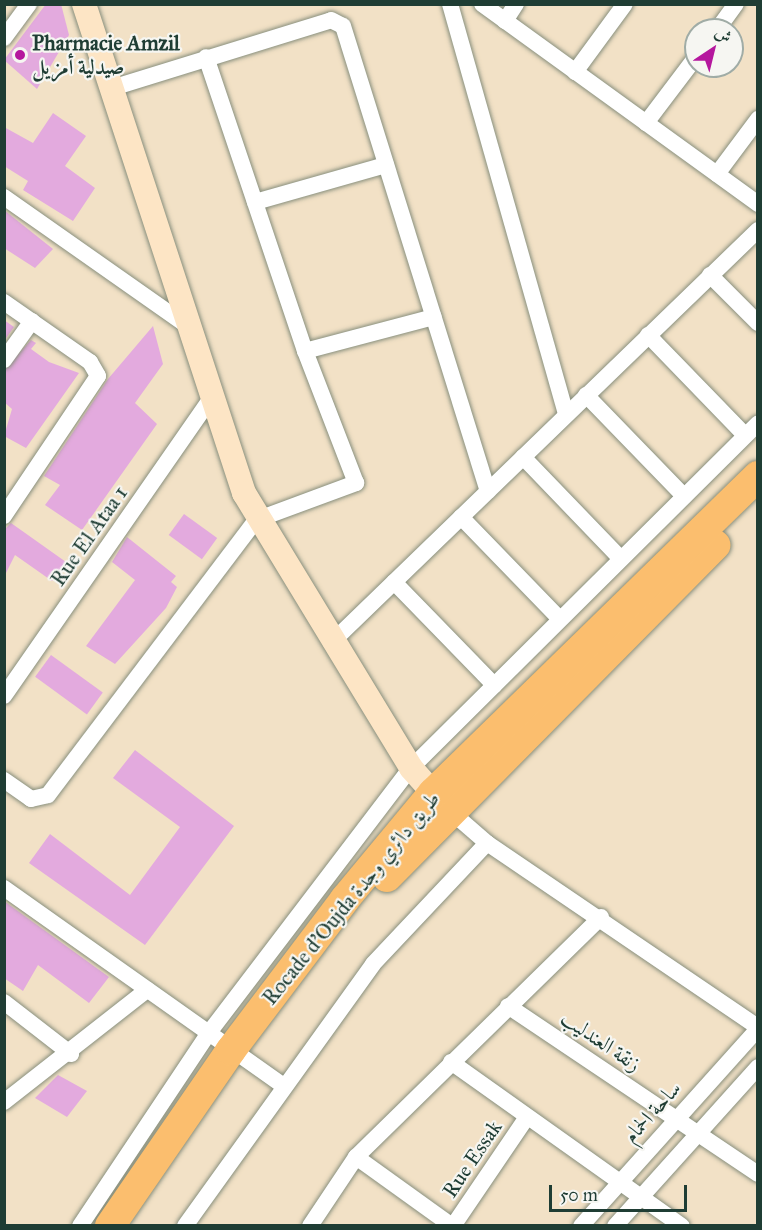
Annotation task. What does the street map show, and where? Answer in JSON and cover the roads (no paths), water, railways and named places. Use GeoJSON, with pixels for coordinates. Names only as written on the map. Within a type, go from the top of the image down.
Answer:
{"type":"FeatureCollection","features":[{"type":"Feature","properties":{"kind":"highway","name":"Rocade d'Oujda طريق دائري وجدة"},"geometry":{"type":"LineString","coordinates":[[110,1226],[228,1048],[359,909],[441,802],[758,476]]}},
{"type":"Feature","properties":{"kind":"highway","name":"Rocade d'Oujda طريق دائري وجدة"},"geometry":{"type":"LineString","coordinates":[[441,802],[758,504]]}},
{"type":"Feature","properties":{"kind":"highway","name":"Rocade d'Oujda طريق دائري وجدة"},"geometry":{"type":"LineString","coordinates":[[132,1226],[228,1048]]}},
{"type":"Feature","properties":{"kind":"street"},"geometry":{"type":"LineString","coordinates":[[4,38],[29,4]]}},
{"type":"Feature","properties":{"kind":"street"},"geometry":{"type":"LineString","coordinates":[[84,4],[209,400],[256,520],[411,768],[441,802],[487,843],[602,917],[758,1028]]}},
{"type":"Feature","properties":{"kind":"street"},"geometry":{"type":"LineString","coordinates":[[450,4],[566,414]]}},
{"type":"Feature","properties":{"kind":"street"},"geometry":{"type":"LineString","coordinates":[[482,4],[758,204]]}},
{"type":"Feature","properties":{"kind":"street"},"geometry":{"type":"LineString","coordinates":[[505,21],[516,4]]}},
{"type":"Feature","properties":{"kind":"street"},"geometry":{"type":"LineString","coordinates":[[575,72],[625,4]]}},
{"type":"Feature","properties":{"kind":"street"},"geometry":{"type":"LineString","coordinates":[[726,18],[736,4]]}},
{"type":"Feature","properties":{"kind":"street"},"geometry":{"type":"LineString","coordinates":[[112,88],[206,57],[339,23],[488,491]]}},
{"type":"Feature","properties":{"kind":"street"},"geometry":{"type":"LineString","coordinates":[[4,780],[31,799],[48,795],[256,520],[356,483],[304,351],[206,57]]}},
{"type":"Feature","properties":{"kind":"street"},"geometry":{"type":"LineString","coordinates":[[646,123],[684,73]]}},
{"type":"Feature","properties":{"kind":"street"},"geometry":{"type":"LineString","coordinates":[[717,174],[758,119]]}},
{"type":"Feature","properties":{"kind":"street"},"geometry":{"type":"LineString","coordinates":[[255,202],[386,165]]}},
{"type":"Feature","properties":{"kind":"street"},"geometry":{"type":"LineString","coordinates":[[7,203],[185,324]]}},
{"type":"Feature","properties":{"kind":"street"},"geometry":{"type":"LineString","coordinates":[[331,643],[758,230]]}},
{"type":"Feature","properties":{"kind":"street"},"geometry":{"type":"LineString","coordinates":[[711,275],[758,323]]}},
{"type":"Feature","properties":{"kind":"street"},"geometry":{"type":"LineString","coordinates":[[4,302],[90,362],[98,376],[4,516]]}},
{"type":"Feature","properties":{"kind":"street"},"geometry":{"type":"LineString","coordinates":[[304,351],[434,317]]}},
{"type":"Feature","properties":{"kind":"street"},"geometry":{"type":"LineString","coordinates":[[4,360],[32,321]]}},
{"type":"Feature","properties":{"kind":"street"},"geometry":{"type":"LineString","coordinates":[[648,335],[745,435]]}},
{"type":"Feature","properties":{"kind":"street"},"geometry":{"type":"LineString","coordinates":[[586,395],[684,496]]}},
{"type":"Feature","properties":{"kind":"street","name":"Rue El Ataa 1"},"geometry":{"type":"LineString","coordinates":[[4,696],[10,678],[209,400]]}},
{"type":"Feature","properties":{"kind":"street"},"geometry":{"type":"LineString","coordinates":[[80,1226],[228,1048],[411,768],[758,423]]}},
{"type":"Feature","properties":{"kind":"street"},"geometry":{"type":"LineString","coordinates":[[523,457],[621,559]]}},
{"type":"Feature","properties":{"kind":"street"},"geometry":{"type":"LineString","coordinates":[[461,517],[560,619]]}},
{"type":"Feature","properties":{"kind":"street"},"geometry":{"type":"LineString","coordinates":[[394,582],[494,685]]}},
{"type":"Feature","properties":{"kind":"street"},"geometry":{"type":"LineString","coordinates":[[185,1226],[282,1085],[373,964],[487,843]]}},
{"type":"Feature","properties":{"kind":"street"},"geometry":{"type":"LineString","coordinates":[[4,888],[282,1085]]}},
{"type":"Feature","properties":{"kind":"street"},"geometry":{"type":"LineString","coordinates":[[310,1226],[356,1157],[508,1006],[602,917]]}},
{"type":"Feature","properties":{"kind":"street"},"geometry":{"type":"LineString","coordinates":[[4,1102],[70,1054],[147,990]]}},
{"type":"Feature","properties":{"kind":"street"},"geometry":{"type":"LineString","coordinates":[[4,1002],[70,1054]]}},
{"type":"Feature","properties":{"kind":"street","name":"زنقة العندليب"},"geometry":{"type":"LineString","coordinates":[[508,1006],[758,1174]]}},
{"type":"Feature","properties":{"kind":"street","name":"ساحة الحمام"},"geometry":{"type":"LineString","coordinates":[[580,1226],[758,1028]]}},
{"type":"Feature","properties":{"kind":"street"},"geometry":{"type":"LineString","coordinates":[[451,1062],[682,1226]]}},
{"type":"Feature","properties":{"kind":"street"},"geometry":{"type":"LineString","coordinates":[[615,1226],[758,1067]]}},
{"type":"Feature","properties":{"kind":"street","name":"Rue Essak"},"geometry":{"type":"LineString","coordinates":[[453,1226],[527,1117]]}},
{"type":"Feature","properties":{"kind":"street"},"geometry":{"type":"LineString","coordinates":[[356,1157],[453,1226]]}},
{"type":"Feature","properties":{"kind":"place","name":"Pharmacie Amzil صيدلية أمزيل"},"geometry":{"type":"Point","coordinates":[20,55]}}]}
